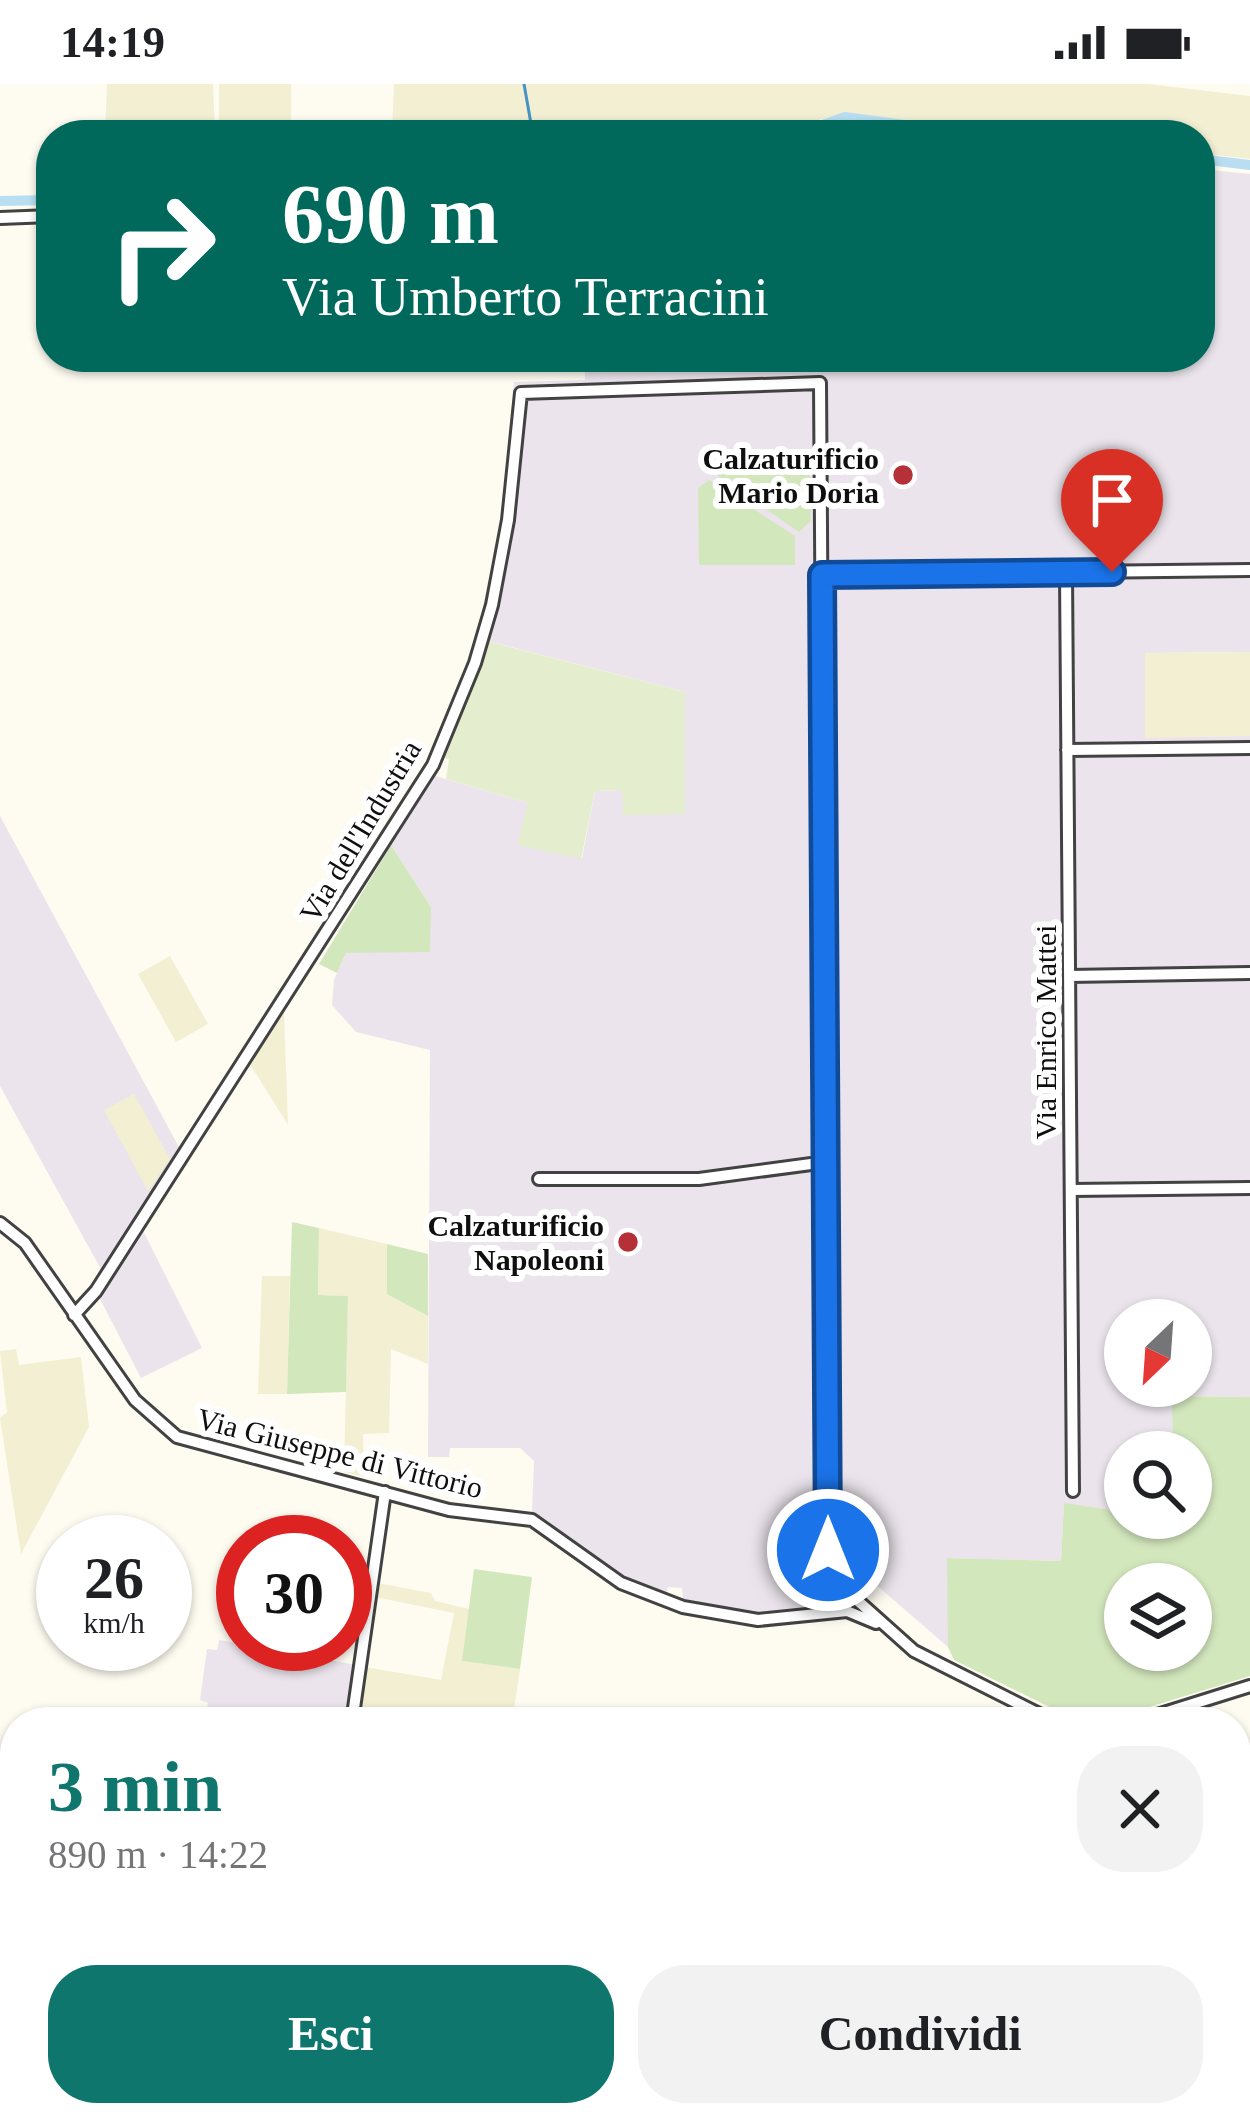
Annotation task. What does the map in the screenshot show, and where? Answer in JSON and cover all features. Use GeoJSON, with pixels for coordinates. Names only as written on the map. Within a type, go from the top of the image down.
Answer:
{"type":"FeatureCollection","features":[{"type":"Feature","properties":{"kind":"street"},"geometry":{"type":"LineString","coordinates":[[0,218],[36,217]]}},
{"type":"Feature","properties":{"kind":"street","name":"Via dell'Industria"},"geometry":{"type":"LineString","coordinates":[[74,1315],[96,1291],[433,765],[475,663],[502,562],[521,393],[820,383],[822,575]]}},
{"type":"Feature","properties":{"kind":"street"},"geometry":{"type":"LineString","coordinates":[[1024,1707],[926,1659],[876,1623],[840,1606],[828,1550],[822,575],[1250,570]]}},
{"type":"Feature","properties":{"kind":"street","name":"Via Enrico Mattei"},"geometry":{"type":"LineString","coordinates":[[1066,573],[1073,1490]]}},
{"type":"Feature","properties":{"kind":"street"},"geometry":{"type":"LineString","coordinates":[[1067,750],[1250,748]]}},
{"type":"Feature","properties":{"kind":"street"},"geometry":{"type":"LineString","coordinates":[[1069,976],[1250,973]]}},
{"type":"Feature","properties":{"kind":"street"},"geometry":{"type":"LineString","coordinates":[[539,1179],[699,1179],[826,1162]]}},
{"type":"Feature","properties":{"kind":"street"},"geometry":{"type":"LineString","coordinates":[[1071,1190],[1250,1188]]}},
{"type":"Feature","properties":{"kind":"street","name":"Via Giuseppe di Vittorio"},"geometry":{"type":"LineString","coordinates":[[0,1223],[25,1243],[146,1415],[177,1437],[449,1510],[532,1520],[621,1583],[683,1607],[758,1619],[817,1616],[840,1606]]}},
{"type":"Feature","properties":{"kind":"street"},"geometry":{"type":"LineString","coordinates":[[354,1707],[385,1492]]}},
{"type":"Feature","properties":{"kind":"street"},"geometry":{"type":"LineString","coordinates":[[1183,1707],[1250,1686]]}},
{"type":"Feature","properties":{"kind":"shaded area"},"geometry":{"type":"Polygon","coordinates":[[[107,84],[213,84],[214,120],[106,120],[107,84]]]}},
{"type":"Feature","properties":{"kind":"shaded area"},"geometry":{"type":"Polygon","coordinates":[[[219,84],[291,84],[291,120],[219,120],[219,84]]]}},
{"type":"Feature","properties":{"kind":"shaded area"},"geometry":{"type":"Polygon","coordinates":[[[394,84],[1147,84],[1250,96],[1250,159],[1215,155],[1215,120],[908,120],[846,113],[818,120],[393,120],[394,84]]]}},
{"type":"Feature","properties":{"kind":"shaded area"},"geometry":{"type":"Polygon","coordinates":[[[1215,170],[1250,174],[1250,652],[1145,653],[1146,737],[1250,736],[1250,1397],[1212,1397],[1212,1299],[1104,1299],[1104,1407],[1173,1407],[1173,1431],[1104,1431],[1104,1509],[1064,1504],[1061,1561],[948,1558],[948,1647],[837,1551],[817,1551],[818,1601],[797,1614],[756,1614],[683,1601],[682,1588],[668,1587],[666,1597],[628,1579],[532,1512],[534,1461],[520,1448],[450,1448],[449,1457],[428,1457],[430,1050],[356,1032],[332,1005],[334,980],[346,953],[431,907],[391,845],[432,775],[528,803],[582,858],[595,791],[622,790],[685,692],[476,638],[502,521],[514,382],[585,380],[585,372],[1215,372],[1215,170]]]}},
{"type":"Feature","properties":{"kind":"shaded area"},"geometry":{"type":"Polygon","coordinates":[[[1250,652],[1250,736],[1145,738],[1145,653],[1250,652]]]}},
{"type":"Feature","properties":{"kind":"shaded area"},"geometry":{"type":"Polygon","coordinates":[[[0,816],[180,1149],[135,1215],[202,1348],[141,1378],[99,1297],[108,1282],[0,1086],[0,816]]]}},
{"type":"Feature","properties":{"kind":"shaded area"},"geometry":{"type":"Polygon","coordinates":[[[170,956],[208,1024],[176,1042],[138,974],[170,956]]]}},
{"type":"Feature","properties":{"kind":"shaded area"},"geometry":{"type":"Polygon","coordinates":[[[284,1012],[288,1125],[250,1064],[284,1012]]]}},
{"type":"Feature","properties":{"kind":"shaded area"},"geometry":{"type":"Polygon","coordinates":[[[134,1094],[170,1159],[148,1191],[104,1110],[134,1094]]]}},
{"type":"Feature","properties":{"kind":"shaded area"},"geometry":{"type":"Polygon","coordinates":[[[319,1228],[387,1244],[387,1293],[428,1316],[428,1364],[391,1349],[389,1433],[363,1434],[364,1477],[344,1472],[348,1296],[318,1295],[319,1228]]]}},
{"type":"Feature","properties":{"kind":"shaded area"},"geometry":{"type":"Polygon","coordinates":[[[262,1276],[290,1276],[287,1394],[258,1394],[262,1276]]]}},
{"type":"Feature","properties":{"kind":"shaded area"},"geometry":{"type":"Polygon","coordinates":[[[16,1349],[19,1365],[81,1357],[89,1427],[42,1515],[36,1515],[36,1526],[21,1554],[0,1418],[7,1412],[0,1351],[16,1349]]]}},
{"type":"Feature","properties":{"kind":"shaded area"},"geometry":{"type":"Polygon","coordinates":[[[377,1583],[431,1593],[435,1601],[469,1609],[463,1661],[520,1669],[514,1707],[359,1707],[364,1671],[372,1668],[441,1680],[454,1613],[375,1597],[377,1583]]]}},
{"type":"Feature","properties":{"kind":"shaded area"},"geometry":{"type":"Polygon","coordinates":[[[207,1649],[216,1650],[216,1671],[356,1671],[350,1707],[207,1707],[200,1700],[207,1649]]]}},
{"type":"Feature","properties":{"kind":"green space"},"geometry":{"type":"Polygon","coordinates":[[[810,455],[811,521],[799,532],[711,471],[711,456],[810,455]]]}},
{"type":"Feature","properties":{"kind":"green space"},"geometry":{"type":"Polygon","coordinates":[[[709,480],[795,536],[795,565],[699,565],[698,488],[709,480]]]}},
{"type":"Feature","properties":{"kind":"green space"},"geometry":{"type":"Polygon","coordinates":[[[487,641],[685,692],[685,814],[623,815],[622,790],[595,791],[581,859],[517,845],[528,803],[446,779],[449,759],[442,757],[487,641]]]}},
{"type":"Feature","properties":{"kind":"green space"},"geometry":{"type":"Polygon","coordinates":[[[391,845],[431,907],[430,952],[346,953],[337,973],[319,964],[391,845]]]}},
{"type":"Feature","properties":{"kind":"green space"},"geometry":{"type":"Polygon","coordinates":[[[292,1222],[319,1228],[318,1295],[348,1296],[346,1392],[287,1394],[292,1222]]]}},
{"type":"Feature","properties":{"kind":"green space"},"geometry":{"type":"Polygon","coordinates":[[[387,1244],[428,1254],[428,1316],[387,1294],[387,1244]]]}},
{"type":"Feature","properties":{"kind":"green space"},"geometry":{"type":"Polygon","coordinates":[[[1212,1397],[1250,1397],[1250,1676],[1149,1707],[1050,1707],[954,1660],[948,1647],[947,1558],[1061,1561],[1064,1503],[1104,1509],[1104,1539],[1212,1539],[1212,1431],[1173,1431],[1172,1407],[1212,1407],[1212,1397]]]}},
{"type":"Feature","properties":{"kind":"green space"},"geometry":{"type":"Polygon","coordinates":[[[474,1569],[532,1577],[520,1669],[462,1661],[474,1569]]]}},
{"type":"Feature","properties":{"kind":"waterway"},"geometry":{"type":"LineString","coordinates":[[524,84],[530,120]]}},
{"type":"Feature","properties":{"kind":"waterway"},"geometry":{"type":"LineString","coordinates":[[836,120],[868,120]]}},
{"type":"Feature","properties":{"kind":"waterway"},"geometry":{"type":"LineString","coordinates":[[1215,161],[1250,165]]}},
{"type":"Feature","properties":{"kind":"waterway"},"geometry":{"type":"LineString","coordinates":[[0,201],[36,200]]}},
{"type":"Feature","properties":{"kind":"place","name":"Calzaturificio Mario Doria"},"geometry":{"type":"Point","coordinates":[903,475]}},
{"type":"Feature","properties":{"kind":"place","name":"Calzaturificio Napoleoni"},"geometry":{"type":"Point","coordinates":[628,1242]}},
{"type":"Feature","properties":{"kind":"route"},"geometry":{"type":"LineString","coordinates":[[828,1550],[822,575],[1112,572]]}}]}
